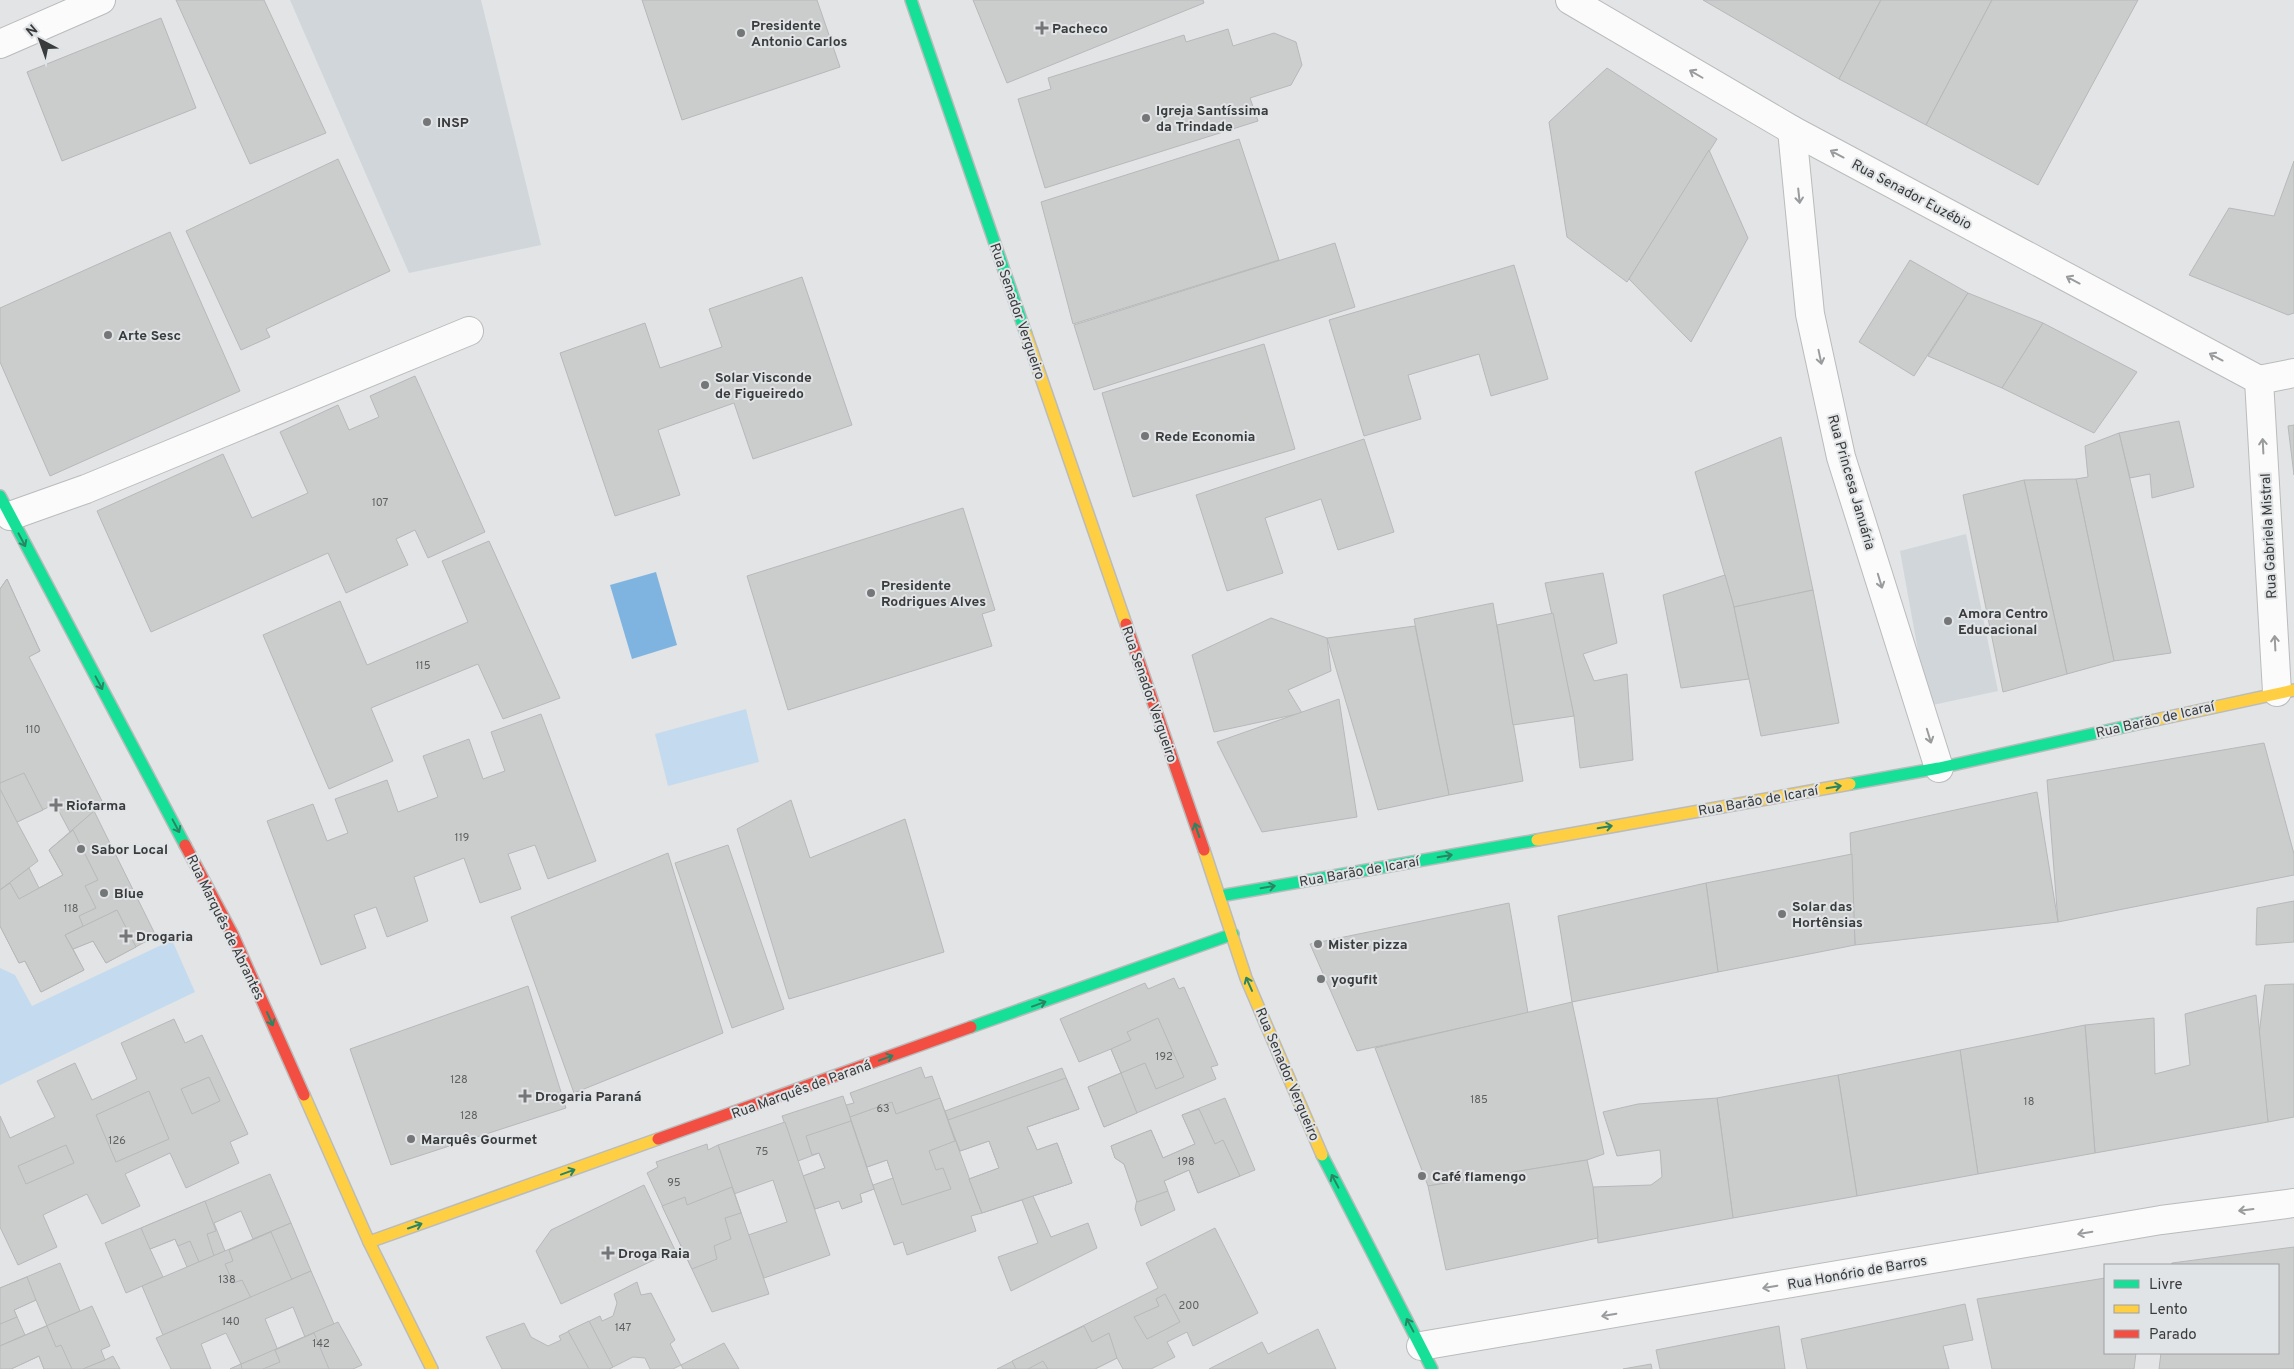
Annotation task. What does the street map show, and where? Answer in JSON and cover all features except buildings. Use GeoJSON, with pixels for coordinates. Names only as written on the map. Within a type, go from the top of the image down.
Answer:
{"type":"FeatureCollection","features":[{"type":"Feature","properties":{"kind":"street"},"geometry":{"type":"LineString","coordinates":[[0,44],[101,0]]}},
{"type":"Feature","properties":{"kind":"street","name":"Rua Senador Vergueiro"},"geometry":{"type":"LineString","coordinates":[[911,0],[1220,896],[1246,978],[1328,1169],[1426,1357]]}},
{"type":"Feature","properties":{"kind":"street","name":"Rua Senador Euzébio"},"geometry":{"type":"LineString","coordinates":[[1570,0],[1792,130],[2259,380]]}},
{"type":"Feature","properties":{"kind":"street","name":"Rua Princesa Januária"},"geometry":{"type":"LineString","coordinates":[[1792,130],[1810,314],[1841,457],[1939,768]]}},
{"type":"Feature","properties":{"kind":"street"},"geometry":{"type":"LineString","coordinates":[[5,506],[86,489],[469,331]]}},
{"type":"Feature","properties":{"kind":"street"},"geometry":{"type":"LineString","coordinates":[[2259,380],[2294,373]]}},
{"type":"Feature","properties":{"kind":"street","name":"Rua Gabriela Mistral"},"geometry":{"type":"LineString","coordinates":[[2259,380],[2286,691]]}},
{"type":"Feature","properties":{"kind":"street","name":"Rua Marquês de Abrantes"},"geometry":{"type":"LineString","coordinates":[[5,506],[232,933],[369,1242],[432,1369]]}},
{"type":"Feature","properties":{"kind":"street","name":"Rua Barão de Icaraí"},"geometry":{"type":"LineString","coordinates":[[1220,896],[1939,768],[2286,691]]}},
{"type":"Feature","properties":{"kind":"street","name":"Rua Marquês de Paraná"},"geometry":{"type":"LineString","coordinates":[[369,1242],[1233,934]]}},
{"type":"Feature","properties":{"kind":"street","name":"Rua Honório de Barros"},"geometry":{"type":"LineString","coordinates":[[1426,1357],[2161,1220],[2294,1204]]}},
{"type":"Feature","properties":{"kind":"shaded area","name":"INSP"},"geometry":{"type":"Polygon","coordinates":[[[290,0],[481,0],[541,245],[409,273],[290,0]]]}},
{"type":"Feature","properties":{"kind":"shaded area","name":"Amora Centro Educacional"},"geometry":{"type":"Polygon","coordinates":[[[1966,534],[1998,691],[1928,706],[1900,551],[1966,534]]]}},
{"type":"Feature","properties":{"kind":"shaded area"},"geometry":{"type":"Polygon","coordinates":[[[746,709],[759,762],[668,786],[655,734],[746,709]]]}},
{"type":"Feature","properties":{"kind":"shaded area"},"geometry":{"type":"Polygon","coordinates":[[[172,940],[195,992],[0,1085],[0,968],[15,975],[32,1006],[172,940]]]}},
{"type":"Feature","properties":{"kind":"water"},"geometry":{"type":"Polygon","coordinates":[[[656,572],[677,645],[632,659],[610,585],[656,572]]]}},
{"type":"Feature","properties":{"kind":"traffic: fast"},"geometry":{"type":"LineString","coordinates":[[911,0],[1026,334]]}},
{"type":"Feature","properties":{"kind":"traffic: fast"},"geometry":{"type":"LineString","coordinates":[[0,496],[185,845]]}},
{"type":"Feature","properties":{"kind":"traffic: fast"},"geometry":{"type":"LineString","coordinates":[[1850,784],[1939,768],[2146,722]]}},
{"type":"Feature","properties":{"kind":"traffic: fast"},"geometry":{"type":"LineString","coordinates":[[1220,896],[1537,840]]}},
{"type":"Feature","properties":{"kind":"traffic: fast"},"geometry":{"type":"LineString","coordinates":[[971,1027],[1233,934]]}},
{"type":"Feature","properties":{"kind":"traffic: fast"},"geometry":{"type":"LineString","coordinates":[[1322,1155],[1432,1369]]}},
{"type":"Feature","properties":{"kind":"traffic: slow"},"geometry":{"type":"LineString","coordinates":[[1026,334],[1126,624]]}},
{"type":"Feature","properties":{"kind":"traffic: slow"},"geometry":{"type":"LineString","coordinates":[[2146,722],[2294,690]]}},
{"type":"Feature","properties":{"kind":"traffic: slow"},"geometry":{"type":"LineString","coordinates":[[1537,840],[1850,784]]}},
{"type":"Feature","properties":{"kind":"traffic: slow"},"geometry":{"type":"LineString","coordinates":[[1204,850],[1246,978],[1322,1155]]}},
{"type":"Feature","properties":{"kind":"traffic: slow"},"geometry":{"type":"LineString","coordinates":[[304,1095],[369,1242],[432,1369]]}},
{"type":"Feature","properties":{"kind":"traffic: slow"},"geometry":{"type":"LineString","coordinates":[[369,1242],[658,1139]]}},
{"type":"Feature","properties":{"kind":"traffic: jam"},"geometry":{"type":"LineString","coordinates":[[1126,624],[1204,850]]}},
{"type":"Feature","properties":{"kind":"traffic: jam"},"geometry":{"type":"LineString","coordinates":[[185,845],[232,933],[304,1095]]}},
{"type":"Feature","properties":{"kind":"traffic: jam"},"geometry":{"type":"LineString","coordinates":[[658,1139],[971,1027]]}},
{"type":"Feature","properties":{"kind":"place","name":"Pacheco"},"geometry":{"type":"Point","coordinates":[1042,28]}},
{"type":"Feature","properties":{"kind":"place","name":"Presidente Antonio Carlos"},"geometry":{"type":"Point","coordinates":[741,33]}},
{"type":"Feature","properties":{"kind":"place","name":"Igreja Santíssima da Trindade"},"geometry":{"type":"Point","coordinates":[1146,118]}},
{"type":"Feature","properties":{"kind":"place","name":"INSP"},"geometry":{"type":"Point","coordinates":[427,122]}},
{"type":"Feature","properties":{"kind":"place","name":"Arte Sesc"},"geometry":{"type":"Point","coordinates":[108,335]}},
{"type":"Feature","properties":{"kind":"place","name":"Solar Visconde de Figueiredo"},"geometry":{"type":"Point","coordinates":[705,385]}},
{"type":"Feature","properties":{"kind":"place","name":"Rede Economia"},"geometry":{"type":"Point","coordinates":[1145,436]}},
{"type":"Feature","properties":{"kind":"place","name":"Presidente Rodrigues Alves"},"geometry":{"type":"Point","coordinates":[871,593]}},
{"type":"Feature","properties":{"kind":"place","name":"Amora Centro Educacional"},"geometry":{"type":"Point","coordinates":[1948,621]}},
{"type":"Feature","properties":{"kind":"place","name":"Riofarma"},"geometry":{"type":"Point","coordinates":[56,805]}},
{"type":"Feature","properties":{"kind":"place","name":"Sabor Local"},"geometry":{"type":"Point","coordinates":[81,849]}},
{"type":"Feature","properties":{"kind":"place","name":"Blue"},"geometry":{"type":"Point","coordinates":[104,893]}},
{"type":"Feature","properties":{"kind":"place","name":"Solar das Hortênsias"},"geometry":{"type":"Point","coordinates":[1782,914]}},
{"type":"Feature","properties":{"kind":"place","name":"Drogaria"},"geometry":{"type":"Point","coordinates":[126,936]}},
{"type":"Feature","properties":{"kind":"place","name":"Mister pizza"},"geometry":{"type":"Point","coordinates":[1318,944]}},
{"type":"Feature","properties":{"kind":"place","name":"yogufit"},"geometry":{"type":"Point","coordinates":[1321,979]}},
{"type":"Feature","properties":{"kind":"place","name":"Drogaria Paraná"},"geometry":{"type":"Point","coordinates":[525,1096]}},
{"type":"Feature","properties":{"kind":"place","name":"Marquês Gourmet"},"geometry":{"type":"Point","coordinates":[411,1139]}},
{"type":"Feature","properties":{"kind":"place","name":"Café flamengo"},"geometry":{"type":"Point","coordinates":[1422,1176]}},
{"type":"Feature","properties":{"kind":"place","name":"Droga Raia"},"geometry":{"type":"Point","coordinates":[608,1253]}}]}
